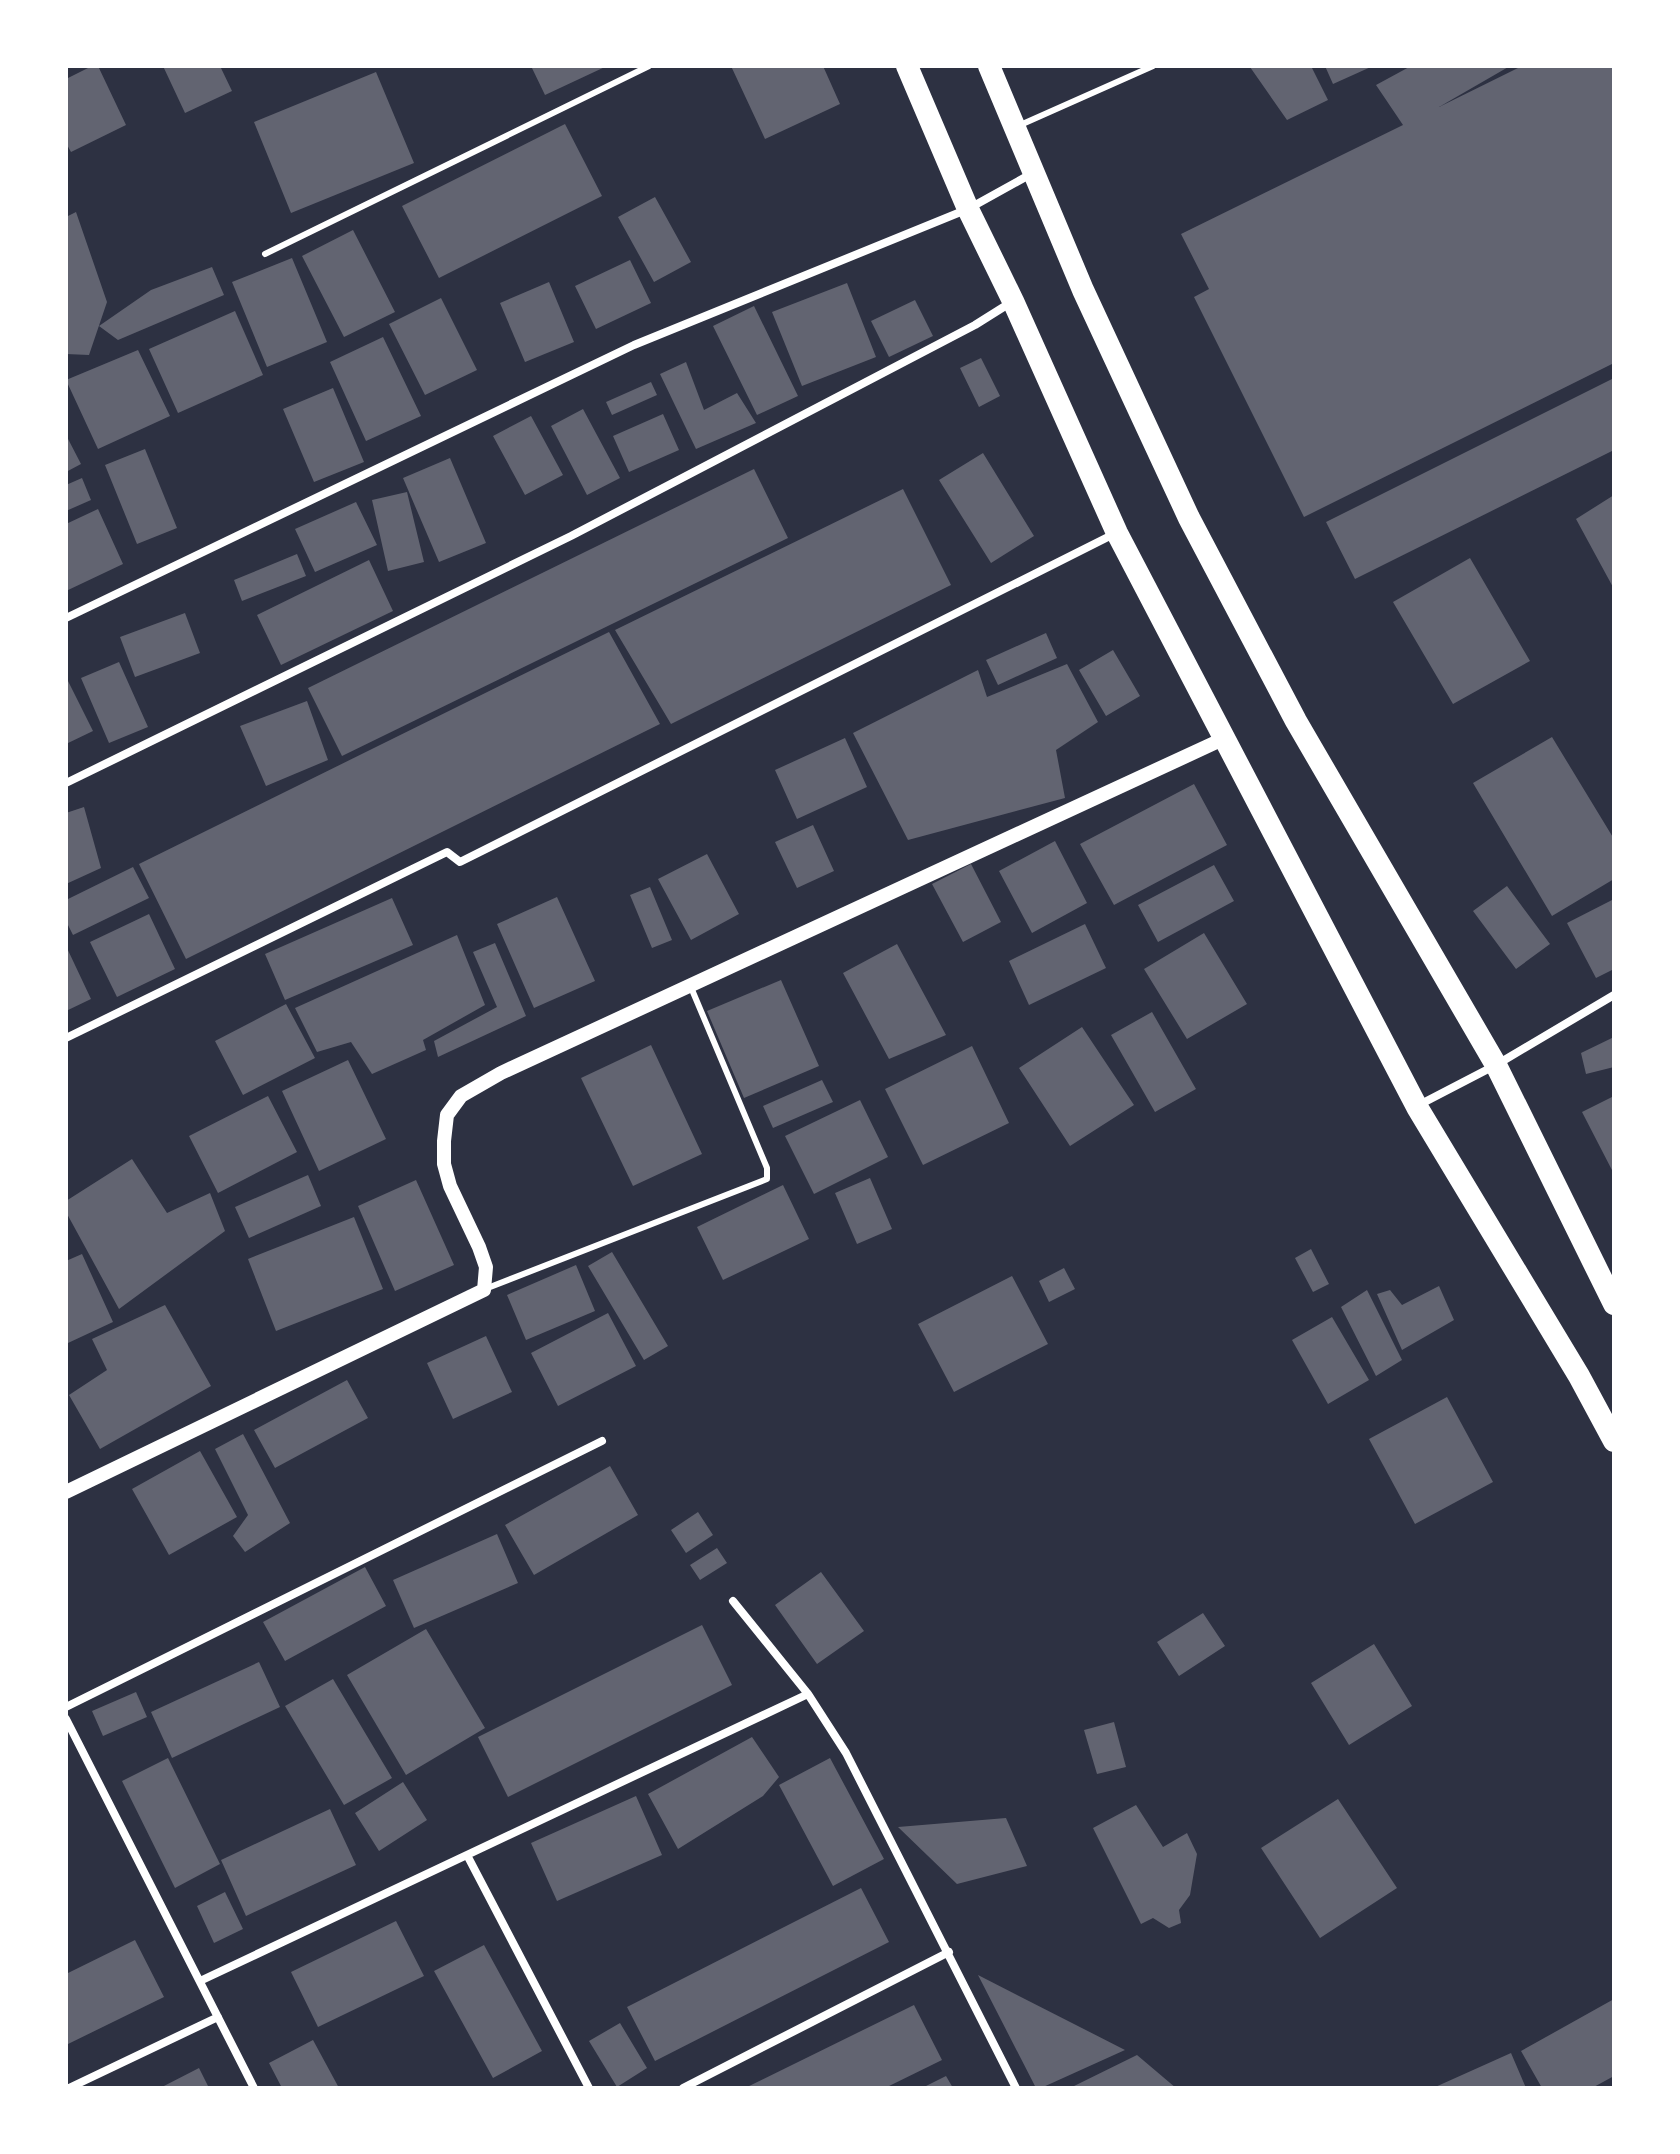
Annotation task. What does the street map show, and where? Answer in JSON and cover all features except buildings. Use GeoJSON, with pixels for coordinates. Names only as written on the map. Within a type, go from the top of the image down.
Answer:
{"type":"FeatureCollection","features":[{"type":"Feature","properties":{"kind":"highway"},"geometry":{"type":"LineString","coordinates":[[907,66],[968,209],[1013,301],[1117,533],[1417,1107],[1579,1376],[1614,1441]]}},
{"type":"Feature","properties":{"kind":"highway"},"geometry":{"type":"LineString","coordinates":[[989,66],[1083,290],[1189,518],[1296,721],[1496,1065],[1614,1304]]}},
{"type":"Feature","properties":{"kind":"street"},"geometry":{"type":"LineString","coordinates":[[66,618],[634,345],[968,209],[1034,172]]}},
{"type":"Feature","properties":{"kind":"street"},"geometry":{"type":"LineString","coordinates":[[66,783],[571,536],[975,325],[1013,301]]}},
{"type":"Feature","properties":{"kind":"street"},"geometry":{"type":"LineString","coordinates":[[66,1038],[447,852],[460,862],[1117,533]]}},
{"type":"Feature","properties":{"kind":"street"},"geometry":{"type":"LineString","coordinates":[[66,1492],[484,1290],[486,1267],[450,1186],[444,1164],[447,1115],[461,1096],[501,1073],[1223,739]]}},
{"type":"Feature","properties":{"kind":"street"},"geometry":{"type":"LineString","coordinates":[[1417,1107],[1496,1065],[1614,995]]}},
{"type":"Feature","properties":{"kind":"street"},"geometry":{"type":"LineString","coordinates":[[66,1707],[602,1441]]}},
{"type":"Feature","properties":{"kind":"street"},"geometry":{"type":"LineString","coordinates":[[733,1601],[808,1694],[846,1753],[1016,2088]]}},
{"type":"Feature","properties":{"kind":"street"},"geometry":{"type":"LineString","coordinates":[[200,1981],[808,1694]]}},
{"type":"Feature","properties":{"kind":"street"},"geometry":{"type":"LineString","coordinates":[[66,1719],[254,2088]]}},
{"type":"Feature","properties":{"kind":"street"},"geometry":{"type":"LineString","coordinates":[[467,1855],[589,2088]]}},
{"type":"Feature","properties":{"kind":"street"},"geometry":{"type":"LineString","coordinates":[[683,2088],[949,1952]]}},
{"type":"Feature","properties":{"kind":"street"},"geometry":{"type":"LineString","coordinates":[[69,2088],[218,2017]]}},
{"type":"Feature","properties":{"kind":"lane"},"geometry":{"type":"LineString","coordinates":[[265,254],[649,66]]}},
{"type":"Feature","properties":{"kind":"lane"},"geometry":{"type":"LineString","coordinates":[[1015,127],[1153,66]]}},
{"type":"Feature","properties":{"kind":"lane"},"geometry":{"type":"LineString","coordinates":[[484,1290],[767,1179],[767,1168],[690,985]]}}]}
